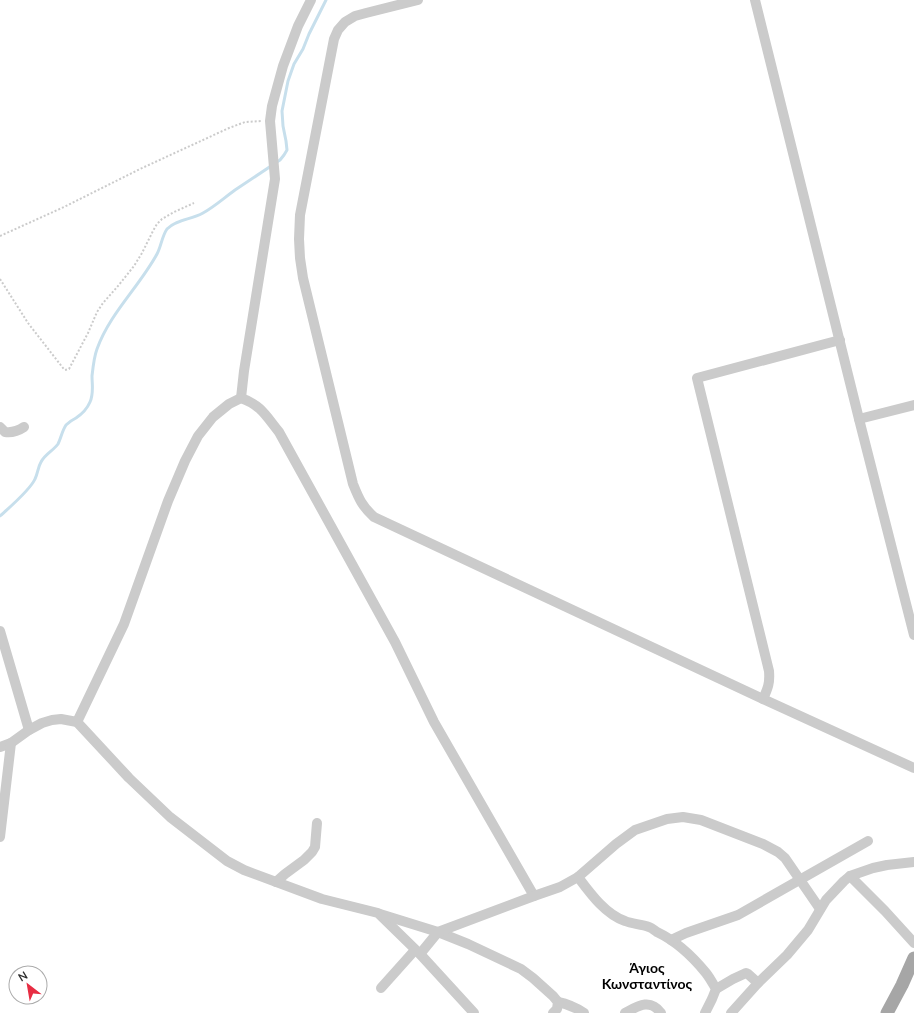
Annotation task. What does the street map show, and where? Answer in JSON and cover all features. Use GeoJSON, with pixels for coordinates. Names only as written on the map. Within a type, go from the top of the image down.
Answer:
{"type":"FeatureCollection","features":[{"type":"Feature","properties":{"kind":"main road"},"geometry":{"type":"LineString","coordinates":[[887,1013],[914,958]]}},
{"type":"Feature","properties":{"kind":"street"},"geometry":{"type":"LineString","coordinates":[[241,398],[245,363],[273,191],[274,168],[270,121],[272,106],[283,66],[298,26],[311,0]]}},
{"type":"Feature","properties":{"kind":"street"},"geometry":{"type":"LineString","coordinates":[[418,0],[355,16],[345,22],[338,30],[334,39],[300,214],[299,239],[303,278],[353,484],[365,510],[374,516],[763,699],[914,768]]}},
{"type":"Feature","properties":{"kind":"street"},"geometry":{"type":"LineString","coordinates":[[755,0],[914,634]]}},
{"type":"Feature","properties":{"kind":"street"},"geometry":{"type":"LineString","coordinates":[[763,699],[768,690],[769,671],[697,378],[840,340]]}},
{"type":"Feature","properties":{"kind":"street"},"geometry":{"type":"LineString","coordinates":[[77,722],[124,624],[168,501],[194,442],[213,417],[229,404],[241,398],[252,402],[263,411],[279,432],[395,642],[436,727],[534,896]]}},
{"type":"Feature","properties":{"kind":"street"},"geometry":{"type":"LineString","coordinates":[[859,419],[914,405]]}},
{"type":"Feature","properties":{"kind":"street"},"geometry":{"type":"LineString","coordinates":[[0,427],[5,432],[10,433],[18,431],[24,427]]}},
{"type":"Feature","properties":{"kind":"street"},"geometry":{"type":"LineString","coordinates":[[0,631],[29,730]]}},
{"type":"Feature","properties":{"kind":"street"},"geometry":{"type":"LineString","coordinates":[[0,747],[11,743],[29,730],[52,720],[61,719],[77,722],[129,778],[170,817],[227,861],[244,870],[322,899],[378,913],[438,932],[468,944],[521,969],[533,978],[558,1002],[576,1007],[584,1013]]}},
{"type":"Feature","properties":{"kind":"street"},"geometry":{"type":"LineString","coordinates":[[0,837],[11,743]]}},
{"type":"Feature","properties":{"kind":"street"},"geometry":{"type":"LineString","coordinates":[[381,988],[438,932],[560,887],[578,877],[635,830],[667,819],[683,817],[701,820],[763,844],[778,852],[785,858],[820,910]]}},
{"type":"Feature","properties":{"kind":"street"},"geometry":{"type":"LineString","coordinates":[[276,882],[312,852],[315,847],[317,823]]}},
{"type":"Feature","properties":{"kind":"street"},"geometry":{"type":"LineString","coordinates":[[671,940],[686,932],[738,915],[868,841]]}},
{"type":"Feature","properties":{"kind":"street"},"geometry":{"type":"LineString","coordinates":[[731,1013],[758,983],[787,955],[808,930],[826,900],[850,876],[861,871],[880,866],[914,862]]}},
{"type":"Feature","properties":{"kind":"street"},"geometry":{"type":"LineString","coordinates":[[850,876],[881,906],[914,943]]}},
{"type":"Feature","properties":{"kind":"street"},"geometry":{"type":"LineString","coordinates":[[578,877],[588,891],[603,907],[617,918],[649,927],[671,940],[699,965],[716,989]]}},
{"type":"Feature","properties":{"kind":"street"},"geometry":{"type":"LineString","coordinates":[[378,913],[418,952],[474,1013]]}},
{"type":"Feature","properties":{"kind":"street"},"geometry":{"type":"LineString","coordinates":[[705,1013],[716,989],[737,977],[746,973],[758,983]]}},
{"type":"Feature","properties":{"kind":"street"},"geometry":{"type":"LineString","coordinates":[[553,1013],[557,1008],[558,1002]]}},
{"type":"Feature","properties":{"kind":"street"},"geometry":{"type":"LineString","coordinates":[[625,1013],[646,1004],[655,1006],[661,1013]]}},
{"type":"Feature","properties":{"kind":"path"},"geometry":{"type":"LineString","coordinates":[[0,236],[229,128],[245,122],[270,121]]}},
{"type":"Feature","properties":{"kind":"path"},"geometry":{"type":"LineString","coordinates":[[0,279],[28,323],[63,368],[65,370],[68,369],[88,333],[97,312],[134,266],[157,224],[162,219],[174,212],[194,203]]}},
{"type":"Feature","properties":{"kind":"waterway"},"geometry":{"type":"LineString","coordinates":[[0,516],[29,488],[37,475],[41,462],[58,444],[66,425],[82,413],[89,405],[92,395],[92,376],[97,349],[109,324],[150,266],[167,229],[175,223],[207,211],[280,160],[284,155],[287,150],[282,111],[288,81],[294,64],[303,49],[326,0]]}},
{"type":"Feature","properties":{"kind":"district","name":"Άγιος Κωνσταντίνος"},"geometry":{"type":"Point","coordinates":[647,976]}}]}
